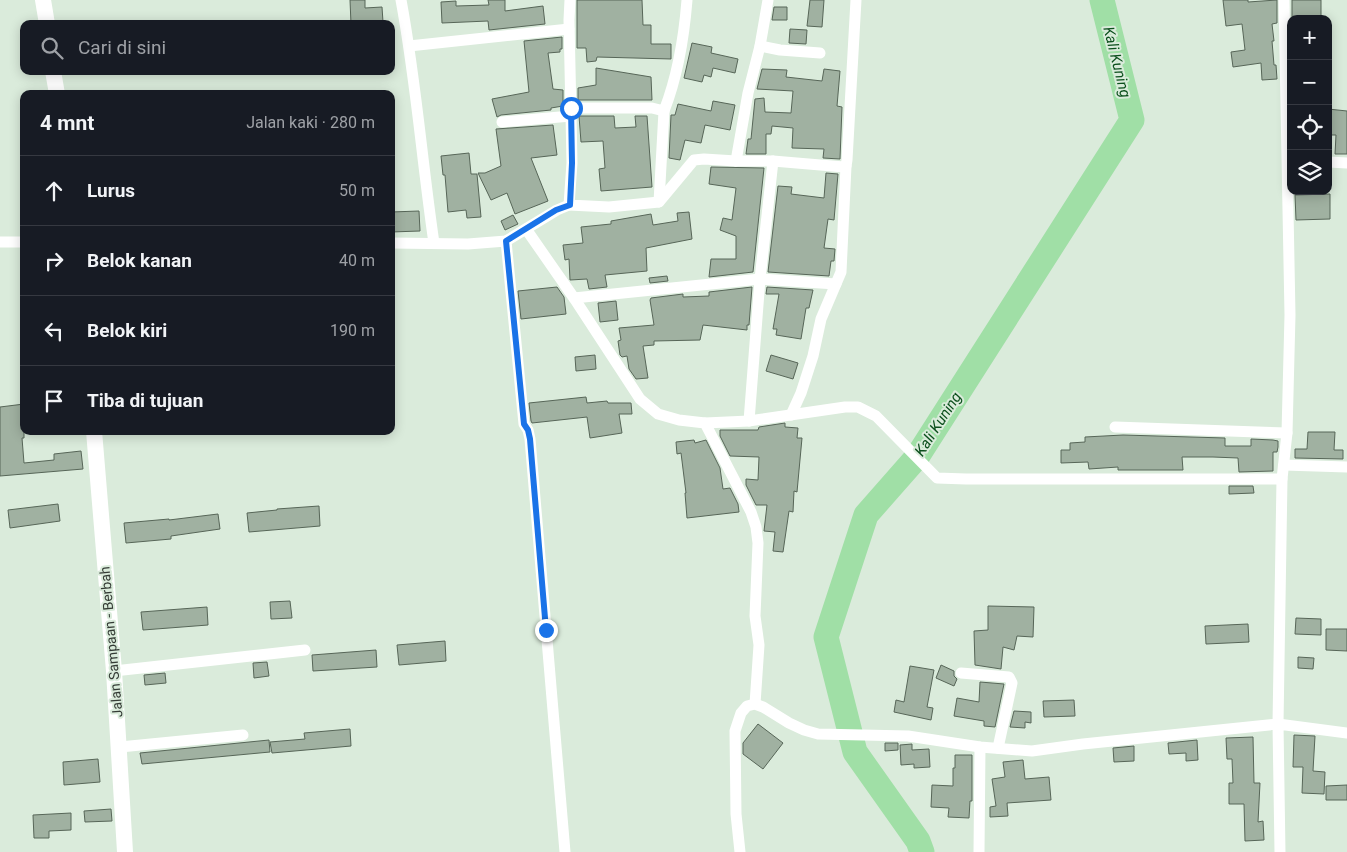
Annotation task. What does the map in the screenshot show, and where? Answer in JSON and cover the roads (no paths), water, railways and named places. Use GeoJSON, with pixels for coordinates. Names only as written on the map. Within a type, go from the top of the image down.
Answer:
{"type":"FeatureCollection","features":[{"type":"Feature","properties":{"kind":"main road"},"geometry":{"type":"LineString","coordinates":[[43,0],[46,20]]}},
{"type":"Feature","properties":{"kind":"main road"},"geometry":{"type":"LineString","coordinates":[[54,75],[56,90]]}},
{"type":"Feature","properties":{"kind":"main road","name":"Jalan Sampaan - Berbah"},"geometry":{"type":"LineString","coordinates":[[94,435],[120,748],[125,852]]}},
{"type":"Feature","properties":{"kind":"street"},"geometry":{"type":"LineString","coordinates":[[401,0],[409,46],[434,243]]}},
{"type":"Feature","properties":{"kind":"street"},"geometry":{"type":"LineString","coordinates":[[570,0],[572,163],[570,205]]}},
{"type":"Feature","properties":{"kind":"street"},"geometry":{"type":"LineString","coordinates":[[659,202],[664,111],[675,78],[684,39],[687,0]]}},
{"type":"Feature","properties":{"kind":"street"},"geometry":{"type":"LineString","coordinates":[[736,161],[768,0]]}},
{"type":"Feature","properties":{"kind":"street"},"geometry":{"type":"LineString","coordinates":[[791,415],[801,393],[813,356],[821,319],[841,272],[856,0]]}},
{"type":"Feature","properties":{"kind":"street"},"geometry":{"type":"LineString","coordinates":[[1284,0],[1289,150]]}},
{"type":"Feature","properties":{"kind":"street"},"geometry":{"type":"LineString","coordinates":[[409,46],[569,29]]}},
{"type":"Feature","properties":{"kind":"street"},"geometry":{"type":"LineString","coordinates":[[760,46],[780,50],[820,53]]}},
{"type":"Feature","properties":{"kind":"street"},"geometry":{"type":"LineString","coordinates":[[502,122],[571,112],[652,108],[664,111]]}},
{"type":"Feature","properties":{"kind":"street"},"geometry":{"type":"LineString","coordinates":[[395,244],[468,244],[506,241],[556,210],[570,205],[609,207],[659,202],[694,160],[704,158],[846,166]]}},
{"type":"Feature","properties":{"kind":"street"},"geometry":{"type":"LineString","coordinates":[[749,421],[760,279],[772,161]]}},
{"type":"Feature","properties":{"kind":"street"},"geometry":{"type":"LineString","coordinates":[[1332,162],[1347,163]]}},
{"type":"Feature","properties":{"kind":"street"},"geometry":{"type":"LineString","coordinates":[[1280,852],[1278,724],[1282,479],[1287,433],[1290,315],[1289,195]]}},
{"type":"Feature","properties":{"kind":"street"},"geometry":{"type":"LineString","coordinates":[[526,229],[640,399],[658,414],[679,420],[705,423],[749,421],[858,407],[876,416],[937,478],[1282,479]]}},
{"type":"Feature","properties":{"kind":"street"},"geometry":{"type":"LineString","coordinates":[[506,241],[524,424],[530,439],[565,852]]}},
{"type":"Feature","properties":{"kind":"street"},"geometry":{"type":"LineString","coordinates":[[0,242],[20,242]]}},
{"type":"Feature","properties":{"kind":"street"},"geometry":{"type":"LineString","coordinates":[[574,298],[760,279],[836,284]]}},
{"type":"Feature","properties":{"kind":"street"},"geometry":{"type":"LineString","coordinates":[[705,423],[751,512],[756,528],[758,543],[755,616],[759,645],[755,704]]}},
{"type":"Feature","properties":{"kind":"street"},"geometry":{"type":"LineString","coordinates":[[1115,427],[1287,433]]}},
{"type":"Feature","properties":{"kind":"street"},"geometry":{"type":"LineString","coordinates":[[1284,464],[1347,467]]}},
{"type":"Feature","properties":{"kind":"street"},"geometry":{"type":"LineString","coordinates":[[114,671],[305,650]]}},
{"type":"Feature","properties":{"kind":"street"},"geometry":{"type":"LineString","coordinates":[[962,673],[1009,677],[1012,683],[998,748]]}},
{"type":"Feature","properties":{"kind":"street"},"geometry":{"type":"LineString","coordinates":[[740,852],[736,814],[735,731],[741,713],[747,706],[755,704],[789,723],[818,734],[908,736],[980,747],[1032,751],[1278,724],[1347,733]]}},
{"type":"Feature","properties":{"kind":"street"},"geometry":{"type":"LineString","coordinates":[[120,748],[243,735]]}},
{"type":"Feature","properties":{"kind":"street"},"geometry":{"type":"LineString","coordinates":[[979,852],[980,747]]}},
{"type":"Feature","properties":{"kind":"waterway","name":"Kali Kuning"},"geometry":{"type":"LineString","coordinates":[[922,852],[918,841],[855,752],[826,637],[866,515],[917,457],[1132,120],[1102,0]]}}]}
